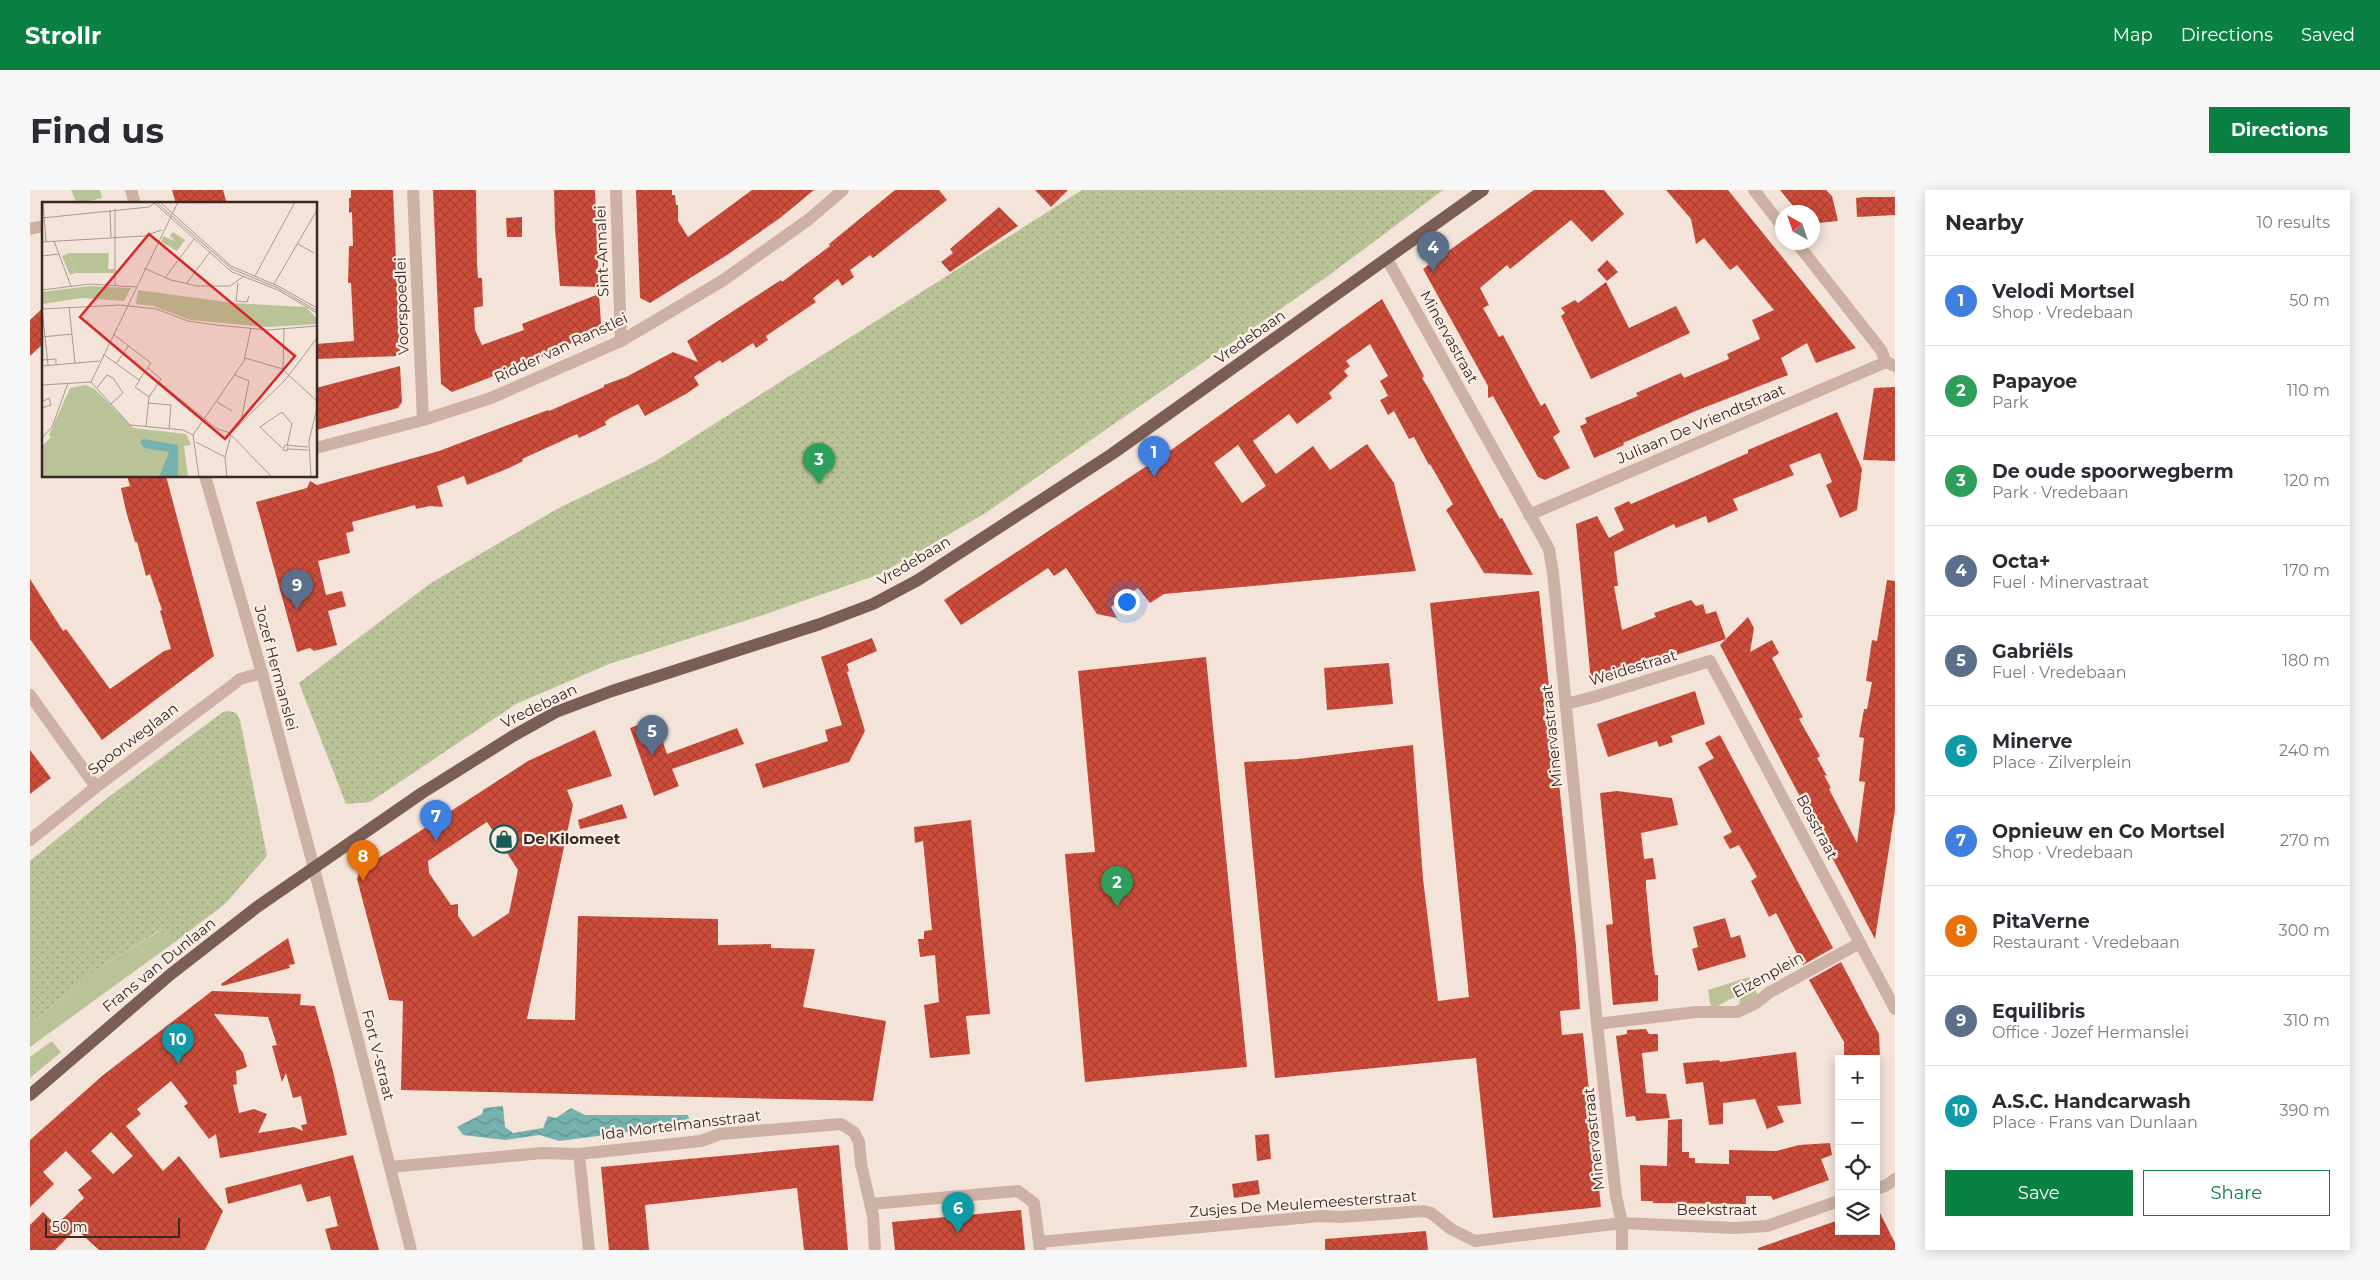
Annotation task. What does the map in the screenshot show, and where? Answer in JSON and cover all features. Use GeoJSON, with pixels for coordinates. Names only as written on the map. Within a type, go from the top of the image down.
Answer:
{"type":"FeatureCollection","features":[{"type":"Feature","properties":{"kind":"main road","name":"Vredebaan"},"geometry":{"type":"LineString","coordinates":[[314,868],[422,794],[513,736],[556,712],[612,691],[820,624],[873,604],[918,580],[1112,454],[1483,190]]}},
{"type":"Feature","properties":{"kind":"main road","name":"Frans van Dunlaan"},"geometry":{"type":"LineString","coordinates":[[30,1095],[171,974],[256,907],[314,868]]}},
{"type":"Feature","properties":{"kind":"street","name":"Voorspoedlei"},"geometry":{"type":"LineString","coordinates":[[414,190],[422,420]]}},
{"type":"Feature","properties":{"kind":"street","name":"Sint-Annalei"},"geometry":{"type":"LineString","coordinates":[[616,190],[621,342]]}},
{"type":"Feature","properties":{"kind":"street","name":"Ridder van Ranstlei"},"geometry":{"type":"LineString","coordinates":[[318,447],[422,420],[491,398],[621,342],[722,281],[808,220],[843,190]]}},
{"type":"Feature","properties":{"kind":"street"},"geometry":{"type":"LineString","coordinates":[[1754,190],[1775,217]]}},
{"type":"Feature","properties":{"kind":"street"},"geometry":{"type":"LineString","coordinates":[[1802,250],[1890,364]]}},
{"type":"Feature","properties":{"kind":"street","name":"Minervastraat"},"geometry":{"type":"LineString","coordinates":[[1387,259],[1549,550],[1597,1024],[1616,1196],[1622,1223],[1622,1250]]}},
{"type":"Feature","properties":{"kind":"street","name":"Juliaan De Vriendtstraat"},"geometry":{"type":"LineString","coordinates":[[1529,515],[1890,364]]}},
{"type":"Feature","properties":{"kind":"street","name":"Jozef Hermanslei"},"geometry":{"type":"LineString","coordinates":[[207,478],[314,868]]}},
{"type":"Feature","properties":{"kind":"street","name":"Weidestraat"},"geometry":{"type":"LineString","coordinates":[[1566,704],[1710,661]]}},
{"type":"Feature","properties":{"kind":"street","name":"Bosstraat"},"geometry":{"type":"LineString","coordinates":[[1710,661],[1895,1009]]}},
{"type":"Feature","properties":{"kind":"street","name":"Spoorweglaan"},"geometry":{"type":"LineString","coordinates":[[30,840],[96,787],[240,679],[262,673]]}},
{"type":"Feature","properties":{"kind":"street"},"geometry":{"type":"LineString","coordinates":[[30,695],[96,787]]}},
{"type":"Feature","properties":{"kind":"street","name":"Fort V-straat"},"geometry":{"type":"LineString","coordinates":[[314,868],[411,1250]]}},
{"type":"Feature","properties":{"kind":"street","name":"Elzenplein"},"geometry":{"type":"LineString","coordinates":[[1597,1024],[1696,1012],[1737,1012],[1860,943]]}},
{"type":"Feature","properties":{"kind":"street","name":"Ida Mortelmansstraat"},"geometry":{"type":"LineString","coordinates":[[390,1167],[542,1153],[579,1154],[701,1141],[720,1134],[841,1124],[854,1132],[859,1142],[861,1164],[871,1204],[875,1250]]}},
{"type":"Feature","properties":{"kind":"street"},"geometry":{"type":"LineString","coordinates":[[579,1154],[589,1250]]}},
{"type":"Feature","properties":{"kind":"street"},"geometry":{"type":"LineString","coordinates":[[1880,1188],[1895,1179]]}},
{"type":"Feature","properties":{"kind":"street"},"geometry":{"type":"LineString","coordinates":[[871,1204],[1018,1191],[1034,1203],[1039,1246]]}},
{"type":"Feature","properties":{"kind":"street","name":"Beekstraat"},"geometry":{"type":"LineString","coordinates":[[1622,1223],[1735,1228],[1766,1226],[1835,1203]]}},
{"type":"Feature","properties":{"kind":"street","name":"Zusjes De Meulemeesterstraat"},"geometry":{"type":"LineString","coordinates":[[1039,1246],[1321,1216],[1341,1217],[1424,1211],[1431,1213],[1452,1229],[1475,1240],[1622,1223]]}},
{"type":"Feature","properties":{"kind":"green space"},"geometry":{"type":"Polygon","coordinates":[[[71,190],[100,190],[102,198],[76,202],[71,190]]]}},
{"type":"Feature","properties":{"kind":"green space"},"geometry":{"type":"Polygon","coordinates":[[[1082,190],[1443,190],[1328,276],[984,514],[880,574],[763,615],[609,664],[516,704],[370,802],[346,804],[299,683],[431,583],[557,509],[656,461],[1082,190]]]}},
{"type":"Feature","properties":{"kind":"green space"},"geometry":{"type":"Polygon","coordinates":[[[223,712],[236,713],[240,720],[267,856],[226,903],[179,939],[159,931],[100,967],[30,1024],[30,861],[106,799],[223,712]]]}},
{"type":"Feature","properties":{"kind":"green space"},"geometry":{"type":"Polygon","coordinates":[[[160,931],[179,939],[30,1047],[30,1024],[100,967],[160,931]]]}},
{"type":"Feature","properties":{"kind":"green space"},"geometry":{"type":"Polygon","coordinates":[[[1749,977],[1759,997],[1740,1007],[1739,996],[1731,998],[1711,1009],[1708,990],[1749,977]]]}},
{"type":"Feature","properties":{"kind":"green space"},"geometry":{"type":"Polygon","coordinates":[[[52,1041],[61,1052],[30,1078],[30,1057],[52,1041]]]}},
{"type":"Feature","properties":{"kind":"water"},"geometry":{"type":"Polygon","coordinates":[[[503,1106],[505,1127],[513,1133],[543,1128],[548,1116],[556,1118],[571,1108],[585,1115],[688,1115],[691,1124],[559,1141],[540,1135],[505,1140],[463,1135],[457,1127],[482,1114],[484,1108],[503,1106]]]}},
{"type":"Feature","properties":{"kind":"building"},"geometry":{"type":"Polygon","coordinates":[[[172,190],[223,190],[226,202],[175,202],[172,190]]]}},
{"type":"Feature","properties":{"kind":"building"},"geometry":{"type":"Polygon","coordinates":[[[351,190],[393,190],[400,356],[318,359],[318,344],[354,341],[351,283],[348,283],[349,246],[353,246],[352,212],[349,213],[349,198],[351,198],[351,190]]]}},
{"type":"Feature","properties":{"kind":"building"},"geometry":{"type":"Polygon","coordinates":[[[433,190],[476,190],[477,263],[478,278],[482,278],[483,306],[474,308],[475,330],[482,345],[524,330],[522,324],[599,294],[601,324],[598,331],[535,360],[452,392],[441,384],[433,190]]]}},
{"type":"Feature","properties":{"kind":"building"},"geometry":{"type":"Polygon","coordinates":[[[554,190],[595,190],[599,287],[560,286],[554,190]]]}},
{"type":"Feature","properties":{"kind":"building"},"geometry":{"type":"Polygon","coordinates":[[[636,190],[672,190],[672,195],[675,195],[676,205],[678,205],[678,221],[688,237],[752,190],[814,190],[780,218],[727,255],[650,303],[640,298],[636,190]]]}},
{"type":"Feature","properties":{"kind":"building"},"geometry":{"type":"Polygon","coordinates":[[[895,190],[939,190],[947,200],[873,258],[870,255],[850,270],[854,277],[842,286],[838,279],[813,298],[816,302],[766,336],[768,340],[756,348],[753,343],[722,363],[720,360],[694,377],[699,385],[686,394],[645,416],[638,404],[610,418],[605,422],[606,425],[579,438],[577,434],[522,459],[523,461],[509,468],[467,485],[464,476],[437,486],[443,507],[430,506],[416,509],[415,505],[352,522],[354,531],[346,533],[350,553],[318,561],[326,595],[342,591],[346,606],[328,611],[337,645],[314,651],[310,648],[297,652],[256,502],[307,488],[310,481],[317,485],[439,451],[549,411],[604,387],[604,385],[626,377],[673,352],[698,362],[687,341],[781,280],[782,282],[830,246],[829,244],[895,190]]]}},
{"type":"Feature","properties":{"kind":"building"},"geometry":{"type":"Polygon","coordinates":[[[1035,190],[1068,190],[1051,207],[1035,190]]]}},
{"type":"Feature","properties":{"kind":"building"},"geometry":{"type":"Polygon","coordinates":[[[1534,190],[1604,190],[1624,214],[1592,242],[1571,220],[1510,269],[1507,265],[1480,288],[1489,305],[1483,308],[1499,337],[1503,335],[1541,406],[1545,403],[1560,432],[1553,437],[1570,468],[1545,480],[1538,477],[1493,396],[1488,398],[1488,386],[1423,269],[1534,190]]]}},
{"type":"Feature","properties":{"kind":"building"},"geometry":{"type":"Polygon","coordinates":[[[1666,190],[1728,190],[1856,348],[1816,363],[1807,343],[1781,358],[1788,375],[1698,410],[1594,458],[1580,426],[1587,423],[1585,418],[1638,396],[1636,393],[1681,373],[1684,378],[1729,359],[1727,354],[1760,339],[1752,320],[1774,310],[1737,265],[1730,270],[1704,238],[1696,244],[1691,219],[1666,190]]]}},
{"type":"Feature","properties":{"kind":"building"},"geometry":{"type":"Polygon","coordinates":[[[1780,190],[1826,190],[1832,196],[1838,221],[1820,223],[1820,205],[1792,205],[1780,190]]]}},
{"type":"Feature","properties":{"kind":"building"},"geometry":{"type":"Polygon","coordinates":[[[1895,197],[1895,215],[1857,217],[1856,198],[1895,197]]]}},
{"type":"Feature","properties":{"kind":"building"},"geometry":{"type":"Polygon","coordinates":[[[999,207],[1018,226],[950,272],[941,262],[953,253],[950,249],[999,207]]]}},
{"type":"Feature","properties":{"kind":"building"},"geometry":{"type":"Polygon","coordinates":[[[522,217],[522,237],[507,237],[506,218],[522,217]]]}},
{"type":"Feature","properties":{"kind":"building"},"geometry":{"type":"Polygon","coordinates":[[[1607,260],[1618,272],[1607,281],[1597,270],[1607,260]]]}},
{"type":"Feature","properties":{"kind":"building"},"geometry":{"type":"Polygon","coordinates":[[[1606,282],[1629,328],[1676,306],[1690,333],[1591,379],[1561,316],[1565,313],[1561,308],[1575,300],[1578,303],[1606,282]]]}},
{"type":"Feature","properties":{"kind":"building"},"geometry":{"type":"Polygon","coordinates":[[[1382,299],[1424,376],[1422,378],[1533,575],[1484,573],[1446,510],[1453,504],[1414,437],[1409,439],[1394,411],[1388,415],[1380,400],[1388,396],[1380,381],[1388,376],[1370,344],[1346,361],[1350,366],[1344,371],[1348,376],[1329,393],[1332,398],[1297,424],[1289,414],[1253,441],[1276,474],[1313,446],[1330,470],[1367,444],[1394,483],[1416,571],[1164,594],[1150,603],[1138,588],[1111,607],[1117,618],[1097,614],[1066,568],[1054,576],[1048,568],[961,625],[944,600],[1171,450],[1382,299]],[[1238,445],[1214,463],[1242,503],[1266,486],[1238,445]]]}},
{"type":"Feature","properties":{"kind":"building"},"geometry":{"type":"Polygon","coordinates":[[[42,309],[42,345],[30,356],[30,320],[42,309]]]}},
{"type":"Feature","properties":{"kind":"building"},"geometry":{"type":"Polygon","coordinates":[[[400,366],[402,402],[398,408],[318,429],[318,387],[400,366]]]}},
{"type":"Feature","properties":{"kind":"building"},"geometry":{"type":"Polygon","coordinates":[[[1895,387],[1895,461],[1863,460],[1874,388],[1895,387]]]}},
{"type":"Feature","properties":{"kind":"building"},"geometry":{"type":"Polygon","coordinates":[[[1837,412],[1862,469],[1857,510],[1840,518],[1826,485],[1832,482],[1820,453],[1789,465],[1794,475],[1733,499],[1738,510],[1708,523],[1706,516],[1676,528],[1674,524],[1614,552],[1618,586],[1614,586],[1622,630],[1656,617],[1654,613],[1691,600],[1696,606],[1703,604],[1706,614],[1716,611],[1726,639],[1591,682],[1576,524],[1597,516],[1609,538],[1624,530],[1614,508],[1629,501],[1631,504],[1748,453],[1748,450],[1837,412]]]}},
{"type":"Feature","properties":{"kind":"building"},"geometry":{"type":"Polygon","coordinates":[[[128,478],[167,478],[214,656],[102,740],[30,639],[30,579],[63,631],[66,629],[110,689],[164,651],[171,649],[160,611],[162,610],[150,574],[146,576],[126,511],[121,488],[130,486],[128,478]]]}},
{"type":"Feature","properties":{"kind":"building"},"geometry":{"type":"Polygon","coordinates":[[[1887,580],[1895,581],[1895,810],[1875,939],[1720,645],[1748,617],[1754,628],[1750,652],[1772,640],[1779,653],[1772,658],[1803,717],[1799,719],[1820,756],[1817,758],[1827,776],[1824,775],[1831,788],[1829,789],[1857,843],[1865,782],[1859,781],[1864,738],[1859,737],[1864,709],[1867,709],[1872,682],[1866,681],[1872,640],[1877,641],[1887,580]]]}},
{"type":"Feature","properties":{"kind":"building"},"geometry":{"type":"Polygon","coordinates":[[[1539,591],[1576,946],[1580,1009],[1560,1011],[1562,1035],[1583,1033],[1601,1207],[1493,1218],[1476,1058],[1275,1078],[1244,762],[1298,759],[1413,745],[1423,879],[1438,1001],[1469,997],[1430,603],[1539,591]]]}},
{"type":"Feature","properties":{"kind":"building"},"geometry":{"type":"Polygon","coordinates":[[[872,638],[877,651],[847,664],[849,671],[847,672],[865,731],[849,762],[763,788],[755,764],[828,741],[825,730],[842,725],[821,657],[872,638]]]}},
{"type":"Feature","properties":{"kind":"building"},"geometry":{"type":"Polygon","coordinates":[[[1206,657],[1247,1067],[1085,1082],[1065,854],[1095,852],[1078,671],[1206,657]]]}},
{"type":"Feature","properties":{"kind":"building"},"geometry":{"type":"Polygon","coordinates":[[[1389,663],[1393,704],[1327,710],[1324,668],[1389,663]]]}},
{"type":"Feature","properties":{"kind":"building"},"geometry":{"type":"Polygon","coordinates":[[[1695,691],[1705,724],[1671,736],[1673,742],[1659,747],[1657,741],[1608,757],[1597,724],[1695,691]]]}},
{"type":"Feature","properties":{"kind":"building"},"geometry":{"type":"Polygon","coordinates":[[[655,719],[667,754],[737,728],[744,744],[672,769],[679,786],[654,796],[630,728],[655,719]]]}},
{"type":"Feature","properties":{"kind":"building"},"geometry":{"type":"Polygon","coordinates":[[[595,730],[612,776],[567,790],[573,805],[527,1019],[575,1020],[578,916],[718,919],[718,945],[771,944],[771,948],[815,949],[803,1007],[886,1021],[873,1101],[401,1090],[403,1001],[389,1000],[357,879],[360,870],[528,761],[595,730]],[[487,822],[428,861],[429,873],[451,905],[458,904],[458,916],[473,937],[509,913],[518,870],[487,822]]]}},
{"type":"Feature","properties":{"kind":"building"},"geometry":{"type":"Polygon","coordinates":[[[1720,735],[1833,948],[1803,965],[1776,913],[1769,917],[1751,881],[1757,877],[1739,845],[1730,849],[1723,837],[1732,832],[1698,767],[1714,758],[1705,743],[1720,735]]]}},
{"type":"Feature","properties":{"kind":"building"},"geometry":{"type":"Polygon","coordinates":[[[30,750],[51,778],[30,794],[30,750]]]}},
{"type":"Feature","properties":{"kind":"building"},"geometry":{"type":"Polygon","coordinates":[[[1617,791],[1672,798],[1678,825],[1641,833],[1644,859],[1653,858],[1656,879],[1646,880],[1646,887],[1655,975],[1658,975],[1658,1001],[1613,1005],[1606,925],[1613,924],[1600,793],[1617,791]]]}},
{"type":"Feature","properties":{"kind":"building"},"geometry":{"type":"Polygon","coordinates":[[[622,804],[627,818],[580,829],[578,820],[622,804]]]}},
{"type":"Feature","properties":{"kind":"building"},"geometry":{"type":"Polygon","coordinates":[[[971,820],[990,1014],[966,1016],[970,1054],[930,1058],[924,1005],[939,1002],[935,955],[920,957],[918,939],[924,939],[924,931],[932,930],[923,841],[915,843],[914,827],[971,820]]]}},
{"type":"Feature","properties":{"kind":"building"},"geometry":{"type":"Polygon","coordinates":[[[1725,918],[1731,938],[1740,935],[1746,957],[1698,971],[1692,949],[1698,947],[1693,927],[1725,918]]]}},
{"type":"Feature","properties":{"kind":"building"},"geometry":{"type":"Polygon","coordinates":[[[288,938],[295,964],[289,965],[290,968],[222,986],[221,984],[288,938]]]}},
{"type":"Feature","properties":{"kind":"building"},"geometry":{"type":"Polygon","coordinates":[[[1841,962],[1879,1034],[1880,1055],[1844,1055],[1844,1042],[1809,980],[1841,962]]]}},
{"type":"Feature","properties":{"kind":"building"},"geometry":{"type":"Polygon","coordinates":[[[212,991],[301,994],[300,1005],[315,1006],[333,1071],[347,1135],[220,1158],[216,1134],[209,1139],[184,1106],[188,1103],[171,1081],[137,1109],[141,1114],[126,1126],[163,1171],[179,1156],[223,1211],[205,1250],[99,1250],[76,1229],[55,1250],[30,1250],[30,1225],[43,1212],[56,1225],[84,1198],[78,1190],[92,1178],[66,1151],[43,1172],[54,1184],[30,1207],[30,1140],[102,1076],[212,991]],[[214,1014],[243,1053],[247,1067],[236,1071],[237,1084],[233,1085],[239,1113],[254,1109],[267,1114],[258,1133],[294,1127],[303,1131],[301,1125],[307,1124],[301,1096],[293,1098],[286,1073],[282,1082],[272,1046],[277,1045],[268,1017],[214,1014]],[[111,1132],[91,1151],[113,1174],[133,1156],[111,1132]]]}},
{"type":"Feature","properties":{"kind":"building"},"geometry":{"type":"Polygon","coordinates":[[[1646,1029],[1649,1034],[1658,1034],[1658,1051],[1642,1053],[1646,1093],[1666,1094],[1670,1118],[1636,1121],[1635,1116],[1626,1117],[1616,1036],[1627,1034],[1627,1030],[1646,1029]]]}},
{"type":"Feature","properties":{"kind":"building"},"geometry":{"type":"Polygon","coordinates":[[[1796,1052],[1801,1104],[1777,1106],[1784,1122],[1767,1129],[1755,1099],[1723,1103],[1723,1124],[1709,1125],[1703,1082],[1686,1084],[1683,1063],[1719,1060],[1720,1062],[1796,1052]]]}},
{"type":"Feature","properties":{"kind":"building"},"geometry":{"type":"Polygon","coordinates":[[[1682,1119],[1682,1152],[1689,1152],[1689,1158],[1695,1158],[1695,1163],[1729,1164],[1729,1150],[1776,1151],[1799,1145],[1830,1143],[1832,1155],[1821,1159],[1829,1180],[1773,1200],[1771,1196],[1746,1196],[1746,1204],[1653,1203],[1653,1201],[1641,1201],[1640,1165],[1667,1166],[1668,1120],[1682,1119]]]}},
{"type":"Feature","properties":{"kind":"building"},"geometry":{"type":"Polygon","coordinates":[[[1269,1134],[1271,1159],[1257,1161],[1255,1135],[1269,1134]]]}},
{"type":"Feature","properties":{"kind":"building"},"geometry":{"type":"Polygon","coordinates":[[[839,1145],[848,1250],[804,1250],[797,1188],[645,1205],[649,1250],[609,1250],[601,1167],[839,1145]]]}},
{"type":"Feature","properties":{"kind":"building"},"geometry":{"type":"Polygon","coordinates":[[[353,1155],[379,1250],[331,1250],[325,1229],[338,1226],[330,1196],[307,1202],[301,1184],[228,1204],[225,1188],[353,1155]]]}},
{"type":"Feature","properties":{"kind":"building"},"geometry":{"type":"Polygon","coordinates":[[[1258,1180],[1260,1194],[1234,1198],[1232,1184],[1258,1180]]]}},
{"type":"Feature","properties":{"kind":"building"},"geometry":{"type":"Polygon","coordinates":[[[1021,1210],[1025,1250],[895,1250],[892,1222],[1021,1210]]]}},
{"type":"Feature","properties":{"kind":"building"},"geometry":{"type":"Polygon","coordinates":[[[1880,1213],[1895,1243],[1895,1250],[1758,1250],[1758,1248],[1835,1221],[1835,1235],[1880,1235],[1880,1213]]]}},
{"type":"Feature","properties":{"kind":"building"},"geometry":{"type":"Polygon","coordinates":[[[1426,1231],[1428,1250],[1325,1250],[1325,1239],[1426,1231]]]}},
{"type":"Feature","properties":{"kind":"place","name":"Octa+"},"geometry":{"type":"Point","coordinates":[1433,272]}},
{"type":"Feature","properties":{"kind":"place","name":"Velodi Mortsel"},"geometry":{"type":"Point","coordinates":[1154,477]}},
{"type":"Feature","properties":{"kind":"place","name":"De oude spoorwegberm"},"geometry":{"type":"Point","coordinates":[819,484]}},
{"type":"Feature","properties":{"kind":"place","name":"Equilibris"},"geometry":{"type":"Point","coordinates":[297,610]}},
{"type":"Feature","properties":{"kind":"place","name":"Gabriëls"},"geometry":{"type":"Point","coordinates":[652,756]}},
{"type":"Feature","properties":{"kind":"place","name":"De Kilomeet"},"geometry":{"type":"Point","coordinates":[504,839]}},
{"type":"Feature","properties":{"kind":"place","name":"Opnieuw en Co Mortsel"},"geometry":{"type":"Point","coordinates":[436,841]}},
{"type":"Feature","properties":{"kind":"place","name":"PitaVerne"},"geometry":{"type":"Point","coordinates":[363,881]}},
{"type":"Feature","properties":{"kind":"place","name":"Papayoe"},"geometry":{"type":"Point","coordinates":[1117,907]}},
{"type":"Feature","properties":{"kind":"place","name":"A.S.C. Handcarwash"},"geometry":{"type":"Point","coordinates":[178,1064]}},
{"type":"Feature","properties":{"kind":"place","name":"Minerve"},"geometry":{"type":"Point","coordinates":[958,1233]}}]}
